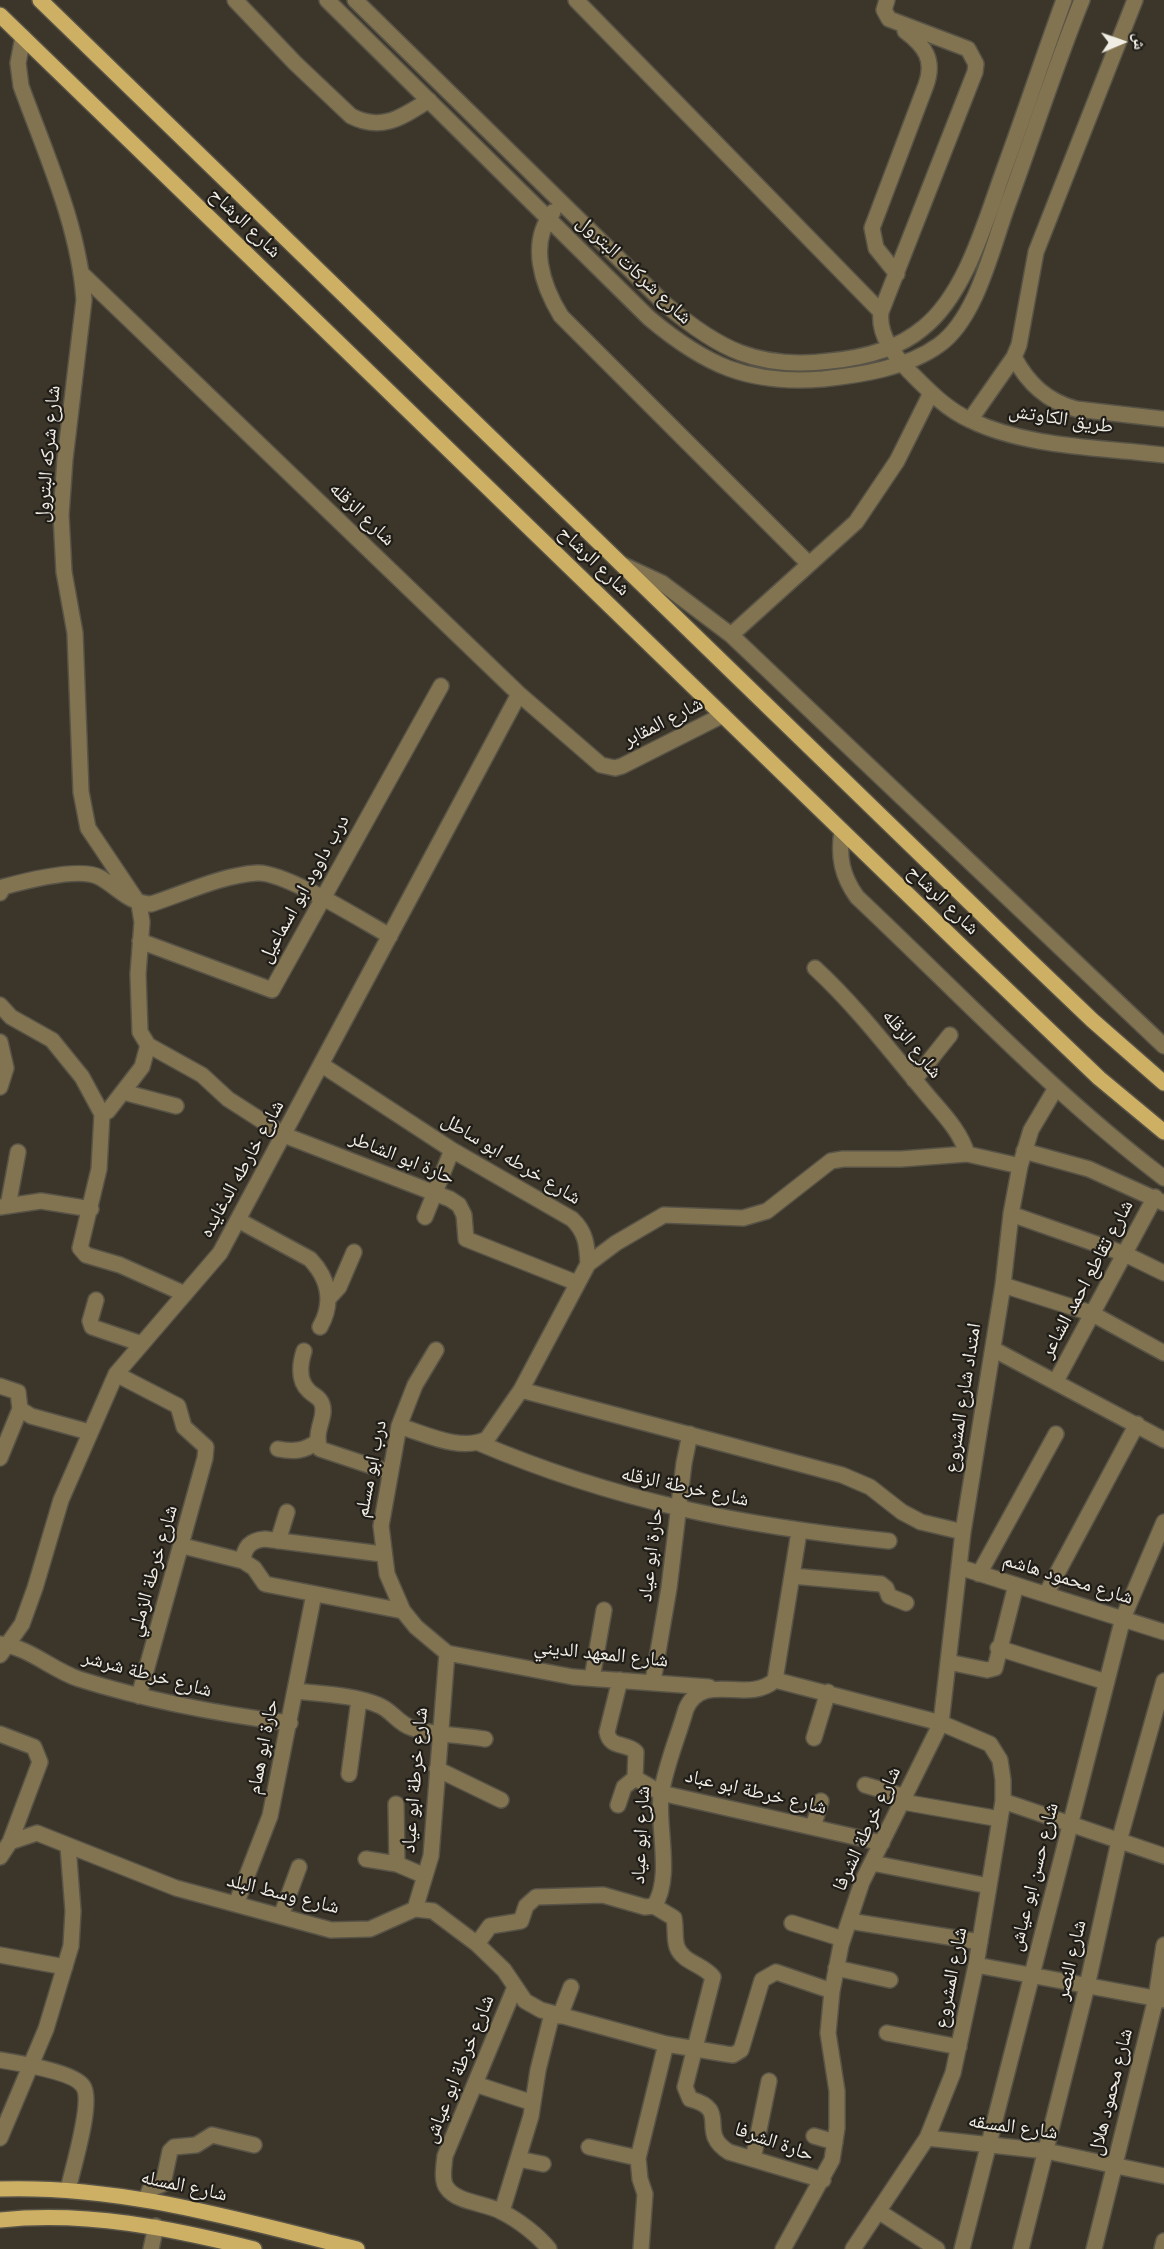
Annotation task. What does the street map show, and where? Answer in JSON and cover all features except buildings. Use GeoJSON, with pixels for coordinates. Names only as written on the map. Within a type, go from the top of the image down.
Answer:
{"type":"FeatureCollection","features":[{"type":"Feature","properties":{"kind":"main road","name":"شارع الرشاح"},"geometry":{"type":"LineString","coordinates":[[40,0],[1083,1012],[1164,1083]]}},
{"type":"Feature","properties":{"kind":"main road","name":"شارع الرشاح"},"geometry":{"type":"LineString","coordinates":[[0,15],[1099,1078],[1164,1132]]}},
{"type":"Feature","properties":{"kind":"main road","name":"شارع المسله"},"geometry":{"type":"LineString","coordinates":[[0,2189],[68,2190],[146,2199],[357,2249]]}},
{"type":"Feature","properties":{"kind":"main road"},"geometry":{"type":"LineString","coordinates":[[0,2220],[88,2218],[156,2226],[254,2249]]}},
{"type":"Feature","properties":{"kind":"street"},"geometry":{"type":"LineString","coordinates":[[236,0],[295,63],[357,119],[373,124],[395,122],[429,100]]}},
{"type":"Feature","properties":{"kind":"street","name":"شارع شركات البترول"},"geometry":{"type":"LineString","coordinates":[[327,0],[673,338],[727,370],[779,379],[806,380],[859,374],[902,364],[939,346],[955,331],[969,308],[1082,0]]}},
{"type":"Feature","properties":{"kind":"street","name":"شارع شركات البترول"},"geometry":{"type":"LineString","coordinates":[[355,0],[664,304],[700,334],[727,350],[757,359],[817,363],[846,360],[891,347],[909,339],[938,313],[968,264],[1064,0]]}},
{"type":"Feature","properties":{"kind":"street"},"geometry":{"type":"LineString","coordinates":[[576,0],[881,312],[975,72],[976,64],[968,49],[893,22]]}},
{"type":"Feature","properties":{"kind":"street"},"geometry":{"type":"LineString","coordinates":[[887,0],[885,15],[920,42],[929,58],[930,67],[926,85],[872,228],[876,248],[897,274]]}},
{"type":"Feature","properties":{"kind":"street"},"geometry":{"type":"LineString","coordinates":[[970,420],[1014,357],[1023,332],[1026,297],[1036,252],[1135,0]]}},
{"type":"Feature","properties":{"kind":"street","name":"شارع شركه البترول"},"geometry":{"type":"LineString","coordinates":[[22,37],[18,63],[21,86],[68,217],[82,274],[84,300],[65,459],[61,514],[64,572],[75,633],[81,792],[88,828],[139,904]]}},
{"type":"Feature","properties":{"kind":"street"},"geometry":{"type":"LineString","coordinates":[[561,202],[548,218],[541,237],[539,257],[550,298],[561,316],[809,564]]}},
{"type":"Feature","properties":{"kind":"street","name":"شارع الزقله"},"geometry":{"type":"LineString","coordinates":[[82,274],[519,694],[601,765],[608,768],[622,766]]}},
{"type":"Feature","properties":{"kind":"street","name":"طريق الكاوتش"},"geometry":{"type":"LineString","coordinates":[[881,312],[883,334],[902,364],[931,393],[970,420],[1016,436],[1164,455]]}},
{"type":"Feature","properties":{"kind":"street"},"geometry":{"type":"LineString","coordinates":[[1014,357],[1029,381],[1039,391],[1063,405],[1076,410],[1164,419]]}},
{"type":"Feature","properties":{"kind":"street"},"geometry":{"type":"LineString","coordinates":[[731,635],[856,522],[879,491],[931,393]]}},
{"type":"Feature","properties":{"kind":"street"},"geometry":{"type":"LineString","coordinates":[[620,563],[669,587],[731,635],[1164,1046]]}},
{"type":"Feature","properties":{"kind":"street","name":"درب داوود ابو اسماعيل"},"geometry":{"type":"LineString","coordinates":[[140,941],[272,990],[441,686]]}},
{"type":"Feature","properties":{"kind":"street","name":"شارع خارطه الدغايده"},"geometry":{"type":"LineString","coordinates":[[3,1648],[22,1624],[61,1500],[116,1374],[220,1253],[519,694]]}},
{"type":"Feature","properties":{"kind":"street","name":"شارع المقابر"},"geometry":{"type":"LineString","coordinates":[[622,766],[723,715]]}},
{"type":"Feature","properties":{"kind":"street"},"geometry":{"type":"LineString","coordinates":[[842,831],[840,859],[849,885],[857,897],[1056,1088],[1110,1136],[1164,1178]]}},
{"type":"Feature","properties":{"kind":"street"},"geometry":{"type":"LineString","coordinates":[[0,893],[3,887],[81,874],[96,876],[139,904],[151,904],[227,880],[260,873],[280,878],[390,936]]}},
{"type":"Feature","properties":{"kind":"street"},"geometry":{"type":"LineString","coordinates":[[102,1114],[108,1111],[141,1067],[148,1045],[140,1032],[137,1010],[142,922],[139,904]]}},
{"type":"Feature","properties":{"kind":"street","name":"شارع الزقله"},"geometry":{"type":"LineString","coordinates":[[815,968],[848,999],[960,1137],[967,1154]]}},
{"type":"Feature","properties":{"kind":"street"},"geometry":{"type":"LineString","coordinates":[[0,1010],[52,1040],[82,1077],[102,1114],[99,1169],[81,1243],[82,1252],[120,1265],[185,1294]]}},
{"type":"Feature","properties":{"kind":"street"},"geometry":{"type":"LineString","coordinates":[[914,1080],[950,1035]]}},
{"type":"Feature","properties":{"kind":"street"},"geometry":{"type":"LineString","coordinates":[[0,1042],[6,1068],[0,1087]]}},
{"type":"Feature","properties":{"kind":"street","name":"حارة ابو الشاطر"},"geometry":{"type":"LineString","coordinates":[[148,1045],[202,1075],[228,1099],[284,1135],[435,1191],[459,1205],[464,1215],[466,1239],[577,1283]]}},
{"type":"Feature","properties":{"kind":"street","name":"شارع خرطه ابو ساطل"},"geometry":{"type":"LineString","coordinates":[[322,1065],[452,1150],[572,1219],[582,1229],[588,1264]]}},
{"type":"Feature","properties":{"kind":"street","name":"امتداد شارع المشروع"},"geometry":{"type":"LineString","coordinates":[[941,1723],[963,1532],[1003,1285],[1011,1214],[1020,1167],[1031,1130],[1056,1088]]}},
{"type":"Feature","properties":{"kind":"street"},"geometry":{"type":"LineString","coordinates":[[123,1092],[176,1106]]}},
{"type":"Feature","properties":{"kind":"street"},"geometry":{"type":"LineString","coordinates":[[425,1216],[452,1150]]}},
{"type":"Feature","properties":{"kind":"street"},"geometry":{"type":"LineString","coordinates":[[1024,1151],[1089,1169],[1160,1200]]}},
{"type":"Feature","properties":{"kind":"street"},"geometry":{"type":"LineString","coordinates":[[18,1152],[4,1206],[41,1201],[91,1209]]}},
{"type":"Feature","properties":{"kind":"street"},"geometry":{"type":"LineString","coordinates":[[399,1426],[444,1440],[479,1443],[494,1432],[521,1390],[588,1264],[625,1237],[664,1215],[742,1218],[767,1211],[831,1161],[967,1154],[1020,1167]]}},
{"type":"Feature","properties":{"kind":"street","name":"شارع تقاطع احمد الشاعر"},"geometry":{"type":"LineString","coordinates":[[1056,1381],[1091,1313],[1160,1200]]}},
{"type":"Feature","properties":{"kind":"street"},"geometry":{"type":"LineString","coordinates":[[1011,1214],[1125,1254],[1164,1273]]}},
{"type":"Feature","properties":{"kind":"street"},"geometry":{"type":"LineString","coordinates":[[238,1220],[310,1259],[321,1273],[329,1298],[328,1313],[320,1327]]}},
{"type":"Feature","properties":{"kind":"street"},"geometry":{"type":"LineString","coordinates":[[329,1298],[339,1287],[354,1252]]}},
{"type":"Feature","properties":{"kind":"street"},"geometry":{"type":"LineString","coordinates":[[1003,1285],[1091,1313],[1164,1353]]}},
{"type":"Feature","properties":{"kind":"street"},"geometry":{"type":"LineString","coordinates":[[96,1300],[90,1321],[92,1327],[142,1344]]}},
{"type":"Feature","properties":{"kind":"street"},"geometry":{"type":"LineString","coordinates":[[993,1349],[1164,1440]]}},
{"type":"Feature","properties":{"kind":"street","name":"درب ابو مسلم"},"geometry":{"type":"LineString","coordinates":[[436,1350],[415,1384],[399,1426],[381,1526],[382,1554],[394,1593],[403,1611],[430,1641],[447,1653]]}},
{"type":"Feature","properties":{"kind":"street"},"geometry":{"type":"LineString","coordinates":[[304,1351],[301,1374],[304,1384],[322,1403],[317,1442],[324,1453],[389,1472]]}},
{"type":"Feature","properties":{"kind":"street","name":"شارع خرطة الزملي"},"geometry":{"type":"LineString","coordinates":[[116,1374],[178,1406],[184,1427],[206,1447],[183,1546],[139,1696]]}},
{"type":"Feature","properties":{"kind":"street"},"geometry":{"type":"LineString","coordinates":[[0,1386],[18,1392],[20,1409],[0,1458]]}},
{"type":"Feature","properties":{"kind":"street"},"geometry":{"type":"LineString","coordinates":[[521,1390],[842,1475],[870,1487],[902,1512],[921,1522],[963,1532]]}},
{"type":"Feature","properties":{"kind":"street"},"geometry":{"type":"LineString","coordinates":[[20,1409],[31,1416],[89,1432]]}},
{"type":"Feature","properties":{"kind":"street"},"geometry":{"type":"LineString","coordinates":[[1046,1594],[1137,1424]]}},
{"type":"Feature","properties":{"kind":"street","name":"حارة ابو عياد"},"geometry":{"type":"LineString","coordinates":[[653,1681],[669,1588],[690,1434]]}},
{"type":"Feature","properties":{"kind":"street"},"geometry":{"type":"LineString","coordinates":[[979,1574],[1056,1434]]}},
{"type":"Feature","properties":{"kind":"street"},"geometry":{"type":"LineString","coordinates":[[278,1449],[298,1451],[307,1449],[317,1442]]}},
{"type":"Feature","properties":{"kind":"street","name":"شارع خرطة الزقله"},"geometry":{"type":"LineString","coordinates":[[479,1443],[534,1467],[599,1489],[679,1510],[799,1532],[889,1541]]}},
{"type":"Feature","properties":{"kind":"street"},"geometry":{"type":"LineString","coordinates":[[278,1540],[287,1512]]}},
{"type":"Feature","properties":{"kind":"street","name":"شارع حسن ابو عياش"},"geometry":{"type":"LineString","coordinates":[[962,2249],[1123,1618],[1164,1522]]}},
{"type":"Feature","properties":{"kind":"street"},"geometry":{"type":"LineString","coordinates":[[715,1687],[738,1691],[759,1690],[775,1680],[799,1532]]}},
{"type":"Feature","properties":{"kind":"street"},"geometry":{"type":"LineString","coordinates":[[243,1561],[244,1552],[256,1540],[278,1540],[382,1554]]}},
{"type":"Feature","properties":{"kind":"street"},"geometry":{"type":"LineString","coordinates":[[183,1546],[243,1561],[254,1568],[265,1584],[403,1611]]}},
{"type":"Feature","properties":{"kind":"street","name":"شارع محمود هاشم"},"geometry":{"type":"LineString","coordinates":[[959,1567],[1164,1632]]}},
{"type":"Feature","properties":{"kind":"street"},"geometry":{"type":"LineString","coordinates":[[792,1576],[881,1584],[886,1588],[889,1596],[906,1603]]}},
{"type":"Feature","properties":{"kind":"street"},"geometry":{"type":"LineString","coordinates":[[948,1662],[991,1670],[994,1668],[1016,1585]]}},
{"type":"Feature","properties":{"kind":"street","name":"حارة ابو همام"},"geometry":{"type":"LineString","coordinates":[[236,1904],[270,1816],[314,1594]]}},
{"type":"Feature","properties":{"kind":"street"},"geometry":{"type":"LineString","coordinates":[[592,1678],[604,1610]]}},
{"type":"Feature","properties":{"kind":"street","name":"شارع خرطة شرشر"},"geometry":{"type":"LineString","coordinates":[[3,1648],[64,1673],[139,1696],[210,1713],[290,1723]]}},
{"type":"Feature","properties":{"kind":"street"},"geometry":{"type":"LineString","coordinates":[[998,1648],[1106,1682]]}},
{"type":"Feature","properties":{"kind":"street","name":"شارع المعهد الديني"},"geometry":{"type":"LineString","coordinates":[[447,1653],[592,1678],[715,1687]]}},
{"type":"Feature","properties":{"kind":"street","name":"شارع خرطة ابو عياد"},"geometry":{"type":"LineString","coordinates":[[415,1909],[431,1856],[447,1653]]}},
{"type":"Feature","properties":{"kind":"street"},"geometry":{"type":"LineString","coordinates":[[618,1805],[624,1787],[635,1778],[636,1752],[632,1748],[612,1743],[607,1732],[620,1680]]}},
{"type":"Feature","properties":{"kind":"street","name":"شارع المشروع"},"geometry":{"type":"LineString","coordinates":[[775,1680],[941,1723],[990,1744],[999,1760],[1004,1780],[1003,1801],[976,1965],[953,2073],[927,2138],[853,2249]]}},
{"type":"Feature","properties":{"kind":"street","name":"شارع النصر"},"geometry":{"type":"LineString","coordinates":[[1022,2249],[1087,1986],[1119,1841],[1164,1682]]}},
{"type":"Feature","properties":{"kind":"street","name":"شارع ابو عياد"},"geometry":{"type":"LineString","coordinates":[[477,1944],[490,1926],[521,1921],[526,1906],[536,1897],[603,1895],[645,1907],[654,1906],[658,1900],[663,1869],[661,1792],[690,1700],[699,1692],[715,1687]]}},
{"type":"Feature","properties":{"kind":"street"},"geometry":{"type":"LineString","coordinates":[[296,1691],[380,1705],[404,1725],[485,1739]]}},
{"type":"Feature","properties":{"kind":"street"},"geometry":{"type":"LineString","coordinates":[[814,1738],[828,1692]]}},
{"type":"Feature","properties":{"kind":"street"},"geometry":{"type":"LineString","coordinates":[[349,1774],[358,1700]]}},
{"type":"Feature","properties":{"kind":"street","name":"شارع خرطة الشرفا"},"geometry":{"type":"LineString","coordinates":[[783,2249],[832,2160],[837,2091],[828,2033],[832,1992],[843,1939],[872,1863],[941,1723]]}},
{"type":"Feature","properties":{"kind":"street"},"geometry":{"type":"LineString","coordinates":[[0,1734],[34,1747],[40,1762],[10,1842],[0,1857]]}},
{"type":"Feature","properties":{"kind":"street"},"geometry":{"type":"LineString","coordinates":[[437,1769],[501,1800]]}},
{"type":"Feature","properties":{"kind":"street","name":"شارع خرطة ابو عباد"},"geometry":{"type":"LineString","coordinates":[[635,1778],[661,1792],[882,1843]]}},
{"type":"Feature","properties":{"kind":"street"},"geometry":{"type":"LineString","coordinates":[[865,1785],[904,1800],[1000,1819]]}},
{"type":"Feature","properties":{"kind":"street"},"geometry":{"type":"LineString","coordinates":[[813,1827],[821,1801]]}},
{"type":"Feature","properties":{"kind":"street"},"geometry":{"type":"LineString","coordinates":[[1003,1801],[1164,1856]]}},
{"type":"Feature","properties":{"kind":"street"},"geometry":{"type":"LineString","coordinates":[[396,1804],[397,1864]]}},
{"type":"Feature","properties":{"kind":"street","name":"شارع وسط البلد"},"geometry":{"type":"LineString","coordinates":[[10,1842],[37,1833],[176,1888],[332,1930],[352,1932],[387,1923],[415,1909]]}},
{"type":"Feature","properties":{"kind":"street"},"geometry":{"type":"LineString","coordinates":[[0,2138],[46,2029],[71,1946],[73,1911],[68,1846]]}},
{"type":"Feature","properties":{"kind":"street"},"geometry":{"type":"LineString","coordinates":[[366,1859],[397,1864],[425,1876]]}},
{"type":"Feature","properties":{"kind":"street"},"geometry":{"type":"LineString","coordinates":[[872,1863],[989,1886]]}},
{"type":"Feature","properties":{"kind":"street"},"geometry":{"type":"LineString","coordinates":[[281,1917],[299,1867]]}},
{"type":"Feature","properties":{"kind":"street"},"geometry":{"type":"LineString","coordinates":[[654,1906],[674,1918],[676,1942],[682,1956],[708,1970],[713,1977],[695,2049]]}},
{"type":"Feature","properties":{"kind":"street"},"geometry":{"type":"LineString","coordinates":[[415,1909],[433,1911],[477,1944],[504,1970],[525,2001],[556,2015],[666,2044],[733,2055],[741,2050],[762,1980],[769,1974],[776,1972],[832,1992]]}},
{"type":"Feature","properties":{"kind":"street"},"geometry":{"type":"LineString","coordinates":[[849,1921],[980,1942]]}},
{"type":"Feature","properties":{"kind":"street"},"geometry":{"type":"LineString","coordinates":[[792,1923],[843,1939]]}},
{"type":"Feature","properties":{"kind":"street","name":"شارع محمود هلال"},"geometry":{"type":"LineString","coordinates":[[1094,2249],[1114,2166],[1160,1999],[1164,1945]]}},
{"type":"Feature","properties":{"kind":"street"},"geometry":{"type":"LineString","coordinates":[[0,1955],[65,1967]]}},
{"type":"Feature","properties":{"kind":"street"},"geometry":{"type":"LineString","coordinates":[[976,1965],[1160,1999]]}},
{"type":"Feature","properties":{"kind":"street"},"geometry":{"type":"LineString","coordinates":[[836,1968],[890,1980]]}},
{"type":"Feature","properties":{"kind":"street","name":"شارع خرطة ابو عياش"},"geometry":{"type":"LineString","coordinates":[[502,2211],[447,2190],[444,2182],[444,2157],[515,1987]]}},
{"type":"Feature","properties":{"kind":"street"},"geometry":{"type":"LineString","coordinates":[[549,2249],[543,2241],[502,2211],[533,2103],[538,2070],[556,2015],[571,1987]]}},
{"type":"Feature","properties":{"kind":"street"},"geometry":{"type":"LineString","coordinates":[[887,2033],[959,2047]]}},
{"type":"Feature","properties":{"kind":"street"},"geometry":{"type":"LineString","coordinates":[[641,2249],[645,2194],[640,2179],[638,2158],[666,2044]]}},
{"type":"Feature","properties":{"kind":"street","name":"حارة الشرفا"},"geometry":{"type":"LineString","coordinates":[[695,2049],[685,2087],[686,2094],[690,2099],[708,2105],[713,2113],[712,2134],[716,2142],[729,2152],[823,2180]]}},
{"type":"Feature","properties":{"kind":"street"},"geometry":{"type":"LineString","coordinates":[[0,2060],[77,2080],[84,2087],[86,2108],[68,2190]]}},
{"type":"Feature","properties":{"kind":"street"},"geometry":{"type":"LineString","coordinates":[[753,2159],[769,2081]]}},
{"type":"Feature","properties":{"kind":"street"},"geometry":{"type":"LineString","coordinates":[[475,2084],[533,2103]]}},
{"type":"Feature","properties":{"kind":"street"},"geometry":{"type":"LineString","coordinates":[[716,2142],[720,2102]]}},
{"type":"Feature","properties":{"kind":"street"},"geometry":{"type":"LineString","coordinates":[[146,2199],[150,2189],[163,2184],[170,2151],[174,2147],[191,2147],[212,2135],[255,2145]]}},
{"type":"Feature","properties":{"kind":"street"},"geometry":{"type":"LineString","coordinates":[[814,2136],[835,2142]]}},
{"type":"Feature","properties":{"kind":"street","name":"شارع المسقه"},"geometry":{"type":"LineString","coordinates":[[927,2138],[1046,2151],[1164,2176]]}},
{"type":"Feature","properties":{"kind":"street"},"geometry":{"type":"LineString","coordinates":[[589,2147],[638,2158]]}},
{"type":"Feature","properties":{"kind":"street"},"geometry":{"type":"LineString","coordinates":[[518,2158],[543,2164]]}},
{"type":"Feature","properties":{"kind":"street"},"geometry":{"type":"LineString","coordinates":[[878,2211],[937,2249]]}},
{"type":"Feature","properties":{"kind":"street"},"geometry":{"type":"LineString","coordinates":[[151,2249],[156,2226]]}},
{"type":"Feature","properties":{"kind":"street"},"geometry":{"type":"LineString","coordinates":[[1162,2249],[1164,2241]]}}]}
